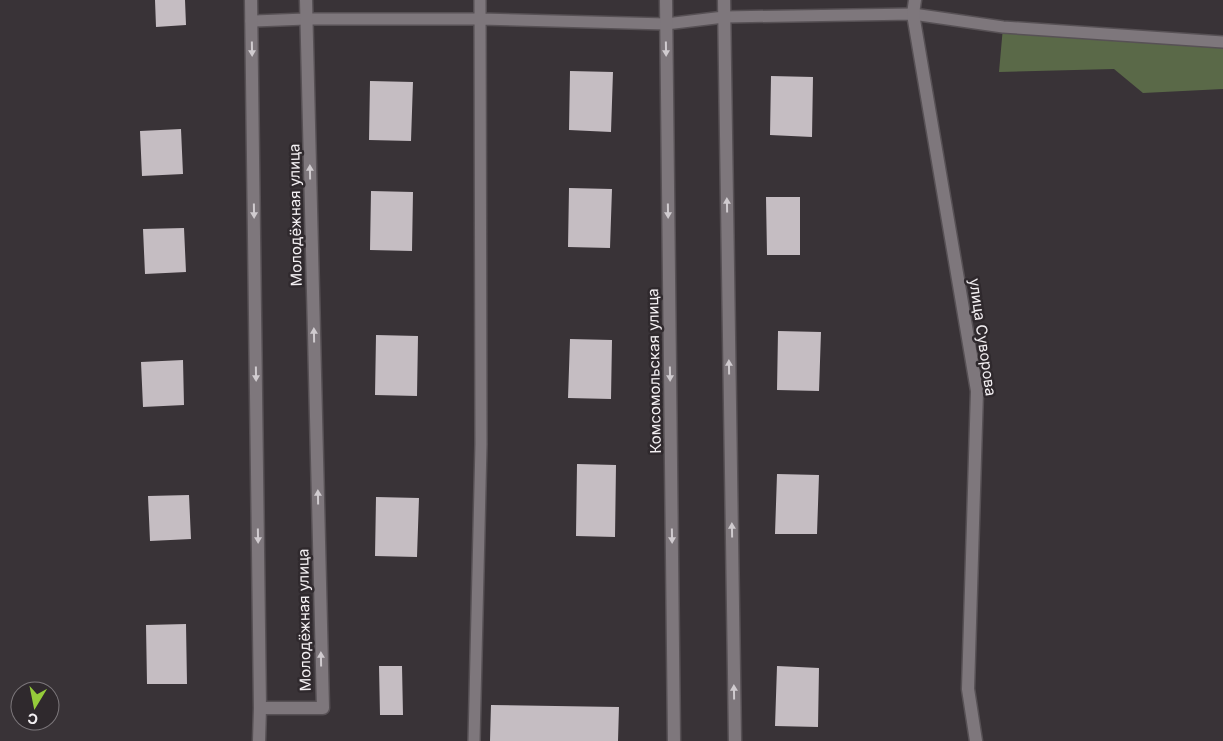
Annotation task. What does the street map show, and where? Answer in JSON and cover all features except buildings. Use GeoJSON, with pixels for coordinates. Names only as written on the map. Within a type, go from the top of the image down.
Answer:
{"type":"FeatureCollection","features":[{"type":"Feature","properties":{"kind":"street"},"geometry":{"type":"LineString","coordinates":[[251,0],[259,741]]}},
{"type":"Feature","properties":{"kind":"street","name":"Молодёжная улица"},"geometry":{"type":"LineString","coordinates":[[260,708],[323,708],[306,0]]}},
{"type":"Feature","properties":{"kind":"street","name":"Комсомольская улица"},"geometry":{"type":"LineString","coordinates":[[666,0],[674,741]]}},
{"type":"Feature","properties":{"kind":"street"},"geometry":{"type":"LineString","coordinates":[[724,0],[735,741]]}},
{"type":"Feature","properties":{"kind":"street","name":"улица Суворова"},"geometry":{"type":"LineString","coordinates":[[915,0],[913,14],[977,391],[968,689],[976,741]]}},
{"type":"Feature","properties":{"kind":"lane"},"geometry":{"type":"LineString","coordinates":[[474,741],[481,444],[480,0]]}},
{"type":"Feature","properties":{"kind":"lane"},"geometry":{"type":"LineString","coordinates":[[252,21],[306,19],[480,19],[666,24],[724,17],[913,14],[1003,27],[1223,42]]}},
{"type":"Feature","properties":{"kind":"green space"},"geometry":{"type":"Polygon","coordinates":[[[1003,27],[1223,42],[1223,89],[1143,93],[1114,69],[999,72],[1003,27]]]}}]}
